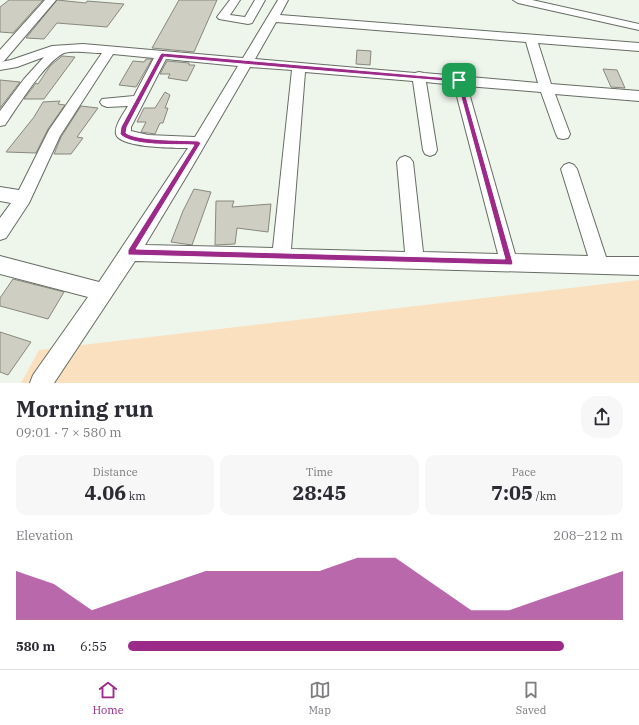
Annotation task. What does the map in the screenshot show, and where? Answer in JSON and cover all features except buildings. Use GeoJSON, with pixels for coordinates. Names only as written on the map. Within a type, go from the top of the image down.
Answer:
{"type":"FeatureCollection","features":[{"type":"Feature","properties":{"kind":"street"},"geometry":{"type":"LineString","coordinates":[[0,58],[51,0]]}},
{"type":"Feature","properties":{"kind":"street"},"geometry":{"type":"LineString","coordinates":[[236,0],[223,17],[248,20],[260,0]]}},
{"type":"Feature","properties":{"kind":"street"},"geometry":{"type":"LineString","coordinates":[[41,383],[130,253],[198,143],[283,0]]}},
{"type":"Feature","properties":{"kind":"street"},"geometry":{"type":"LineString","coordinates":[[518,0],[639,27]]}},
{"type":"Feature","properties":{"kind":"street"},"geometry":{"type":"LineString","coordinates":[[273,18],[639,47]]}},
{"type":"Feature","properties":{"kind":"street"},"geometry":{"type":"LineString","coordinates":[[531,38],[562,134]]}},
{"type":"Feature","properties":{"kind":"street"},"geometry":{"type":"LineString","coordinates":[[0,66],[13,64],[52,50],[83,48],[299,68],[419,76],[639,96]]}},
{"type":"Feature","properties":{"kind":"street"},"geometry":{"type":"LineString","coordinates":[[0,121],[53,54],[68,49]]}},
{"type":"Feature","properties":{"kind":"street"},"geometry":{"type":"LineString","coordinates":[[0,232],[23,198],[54,134],[110,50]]}},
{"type":"Feature","properties":{"kind":"street"},"geometry":{"type":"LineString","coordinates":[[162,55],[124,127],[123,134],[129,138],[142,140],[198,143]]}},
{"type":"Feature","properties":{"kind":"street"},"geometry":{"type":"LineString","coordinates":[[281,256],[299,68]]}},
{"type":"Feature","properties":{"kind":"street"},"geometry":{"type":"LineString","coordinates":[[419,76],[430,150]]}},
{"type":"Feature","properties":{"kind":"street"},"geometry":{"type":"LineString","coordinates":[[459,80],[509,263]]}},
{"type":"Feature","properties":{"kind":"street"},"geometry":{"type":"LineString","coordinates":[[107,102],[138,101]]}},
{"type":"Feature","properties":{"kind":"street"},"geometry":{"type":"LineString","coordinates":[[406,162],[415,260]]}},
{"type":"Feature","properties":{"kind":"street"},"geometry":{"type":"LineString","coordinates":[[569,170],[600,265]]}},
{"type":"Feature","properties":{"kind":"street"},"geometry":{"type":"LineString","coordinates":[[0,194],[23,198]]}},
{"type":"Feature","properties":{"kind":"street"},"geometry":{"type":"LineString","coordinates":[[130,253],[639,266]]}},
{"type":"Feature","properties":{"kind":"street"},"geometry":{"type":"LineString","coordinates":[[0,264],[103,292]]}},
{"type":"Feature","properties":{"kind":"shaded area"},"geometry":{"type":"Polygon","coordinates":[[[639,280],[639,383],[21,383],[39,350],[639,280]]]}},
{"type":"Feature","properties":{"kind":"route"},"geometry":{"type":"LineString","coordinates":[[162,55],[299,68],[459,80],[509,263],[130,253],[198,143],[142,140],[129,138],[123,134],[124,127],[162,55]]}}]}
